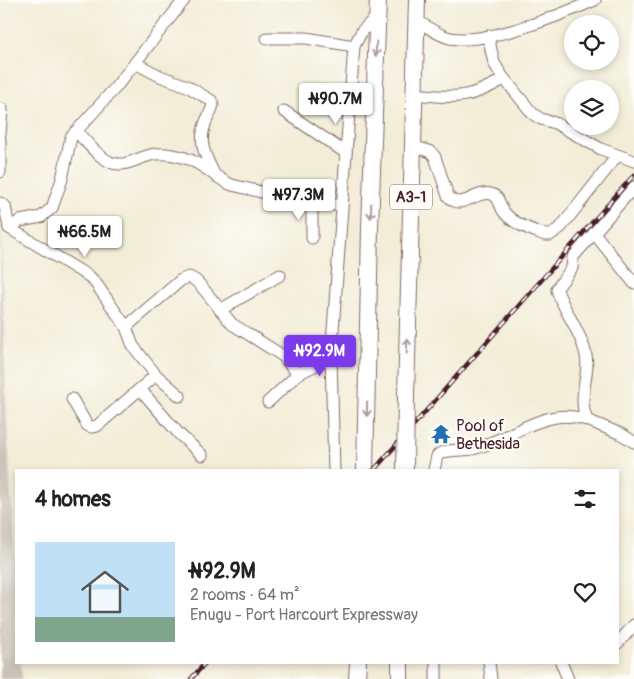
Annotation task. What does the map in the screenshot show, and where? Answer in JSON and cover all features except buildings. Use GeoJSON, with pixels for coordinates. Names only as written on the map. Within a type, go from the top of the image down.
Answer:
{"type":"FeatureCollection","features":[{"type":"Feature","properties":{"kind":"highway","name":"A3-1"},"geometry":{"type":"LineString","coordinates":[[404,469],[417,0]]}},
{"type":"Feature","properties":{"kind":"highway","name":"A3-1"},"geometry":{"type":"LineString","coordinates":[[365,469],[377,8]]}},
{"type":"Feature","properties":{"kind":"highway"},"geometry":{"type":"LineString","coordinates":[[357,679],[358,664]]}},
{"type":"Feature","properties":{"kind":"highway"},"geometry":{"type":"LineString","coordinates":[[400,664],[400,679]]}},
{"type":"Feature","properties":{"kind":"street"},"geometry":{"type":"LineString","coordinates":[[9,228],[20,221],[41,217],[52,208],[62,179],[68,144],[76,131],[135,63],[184,0]]}},
{"type":"Feature","properties":{"kind":"street"},"geometry":{"type":"LineString","coordinates":[[416,20],[449,38],[468,39],[488,36],[558,16],[595,0]]}},
{"type":"Feature","properties":{"kind":"street"},"geometry":{"type":"LineString","coordinates":[[334,469],[331,357],[354,46],[377,8]]}},
{"type":"Feature","properties":{"kind":"street"},"geometry":{"type":"LineString","coordinates":[[488,36],[494,63],[504,79],[533,114],[541,119],[555,123],[601,149],[634,161]]}},
{"type":"Feature","properties":{"kind":"street"},"geometry":{"type":"LineString","coordinates":[[267,38],[306,38],[354,46]]}},
{"type":"Feature","properties":{"kind":"street"},"geometry":{"type":"LineString","coordinates":[[135,63],[160,76],[186,86],[212,101],[213,105],[204,126],[202,150],[215,176]]}},
{"type":"Feature","properties":{"kind":"street"},"geometry":{"type":"LineString","coordinates":[[414,94],[453,97],[470,95],[504,79]]}},
{"type":"Feature","properties":{"kind":"street"},"geometry":{"type":"LineString","coordinates":[[312,103],[335,110],[350,111],[374,105]]}},
{"type":"Feature","properties":{"kind":"street"},"geometry":{"type":"LineString","coordinates":[[0,134],[2,109]]}},
{"type":"Feature","properties":{"kind":"street"},"geometry":{"type":"LineString","coordinates":[[284,111],[346,152]]}},
{"type":"Feature","properties":{"kind":"street"},"geometry":{"type":"LineString","coordinates":[[76,131],[110,162],[117,164],[124,164],[144,156],[170,154],[186,158],[232,185],[312,204],[342,205]]}},
{"type":"Feature","properties":{"kind":"street"},"geometry":{"type":"LineString","coordinates":[[0,140],[0,172]]}},
{"type":"Feature","properties":{"kind":"street"},"geometry":{"type":"LineString","coordinates":[[413,146],[431,152],[435,157],[448,196],[452,201],[456,203],[492,194],[499,200],[504,212],[515,221],[545,235],[555,233],[561,227],[617,156]]}},
{"type":"Feature","properties":{"kind":"street"},"geometry":{"type":"LineString","coordinates":[[587,420],[582,403],[587,366],[585,350],[557,290],[572,268],[573,257],[634,188]]}},
{"type":"Feature","properties":{"kind":"street"},"geometry":{"type":"LineString","coordinates":[[0,203],[5,206],[7,211],[9,228]]}},
{"type":"Feature","properties":{"kind":"street"},"geometry":{"type":"LineString","coordinates":[[312,204],[312,238]]}},
{"type":"Feature","properties":{"kind":"street"},"geometry":{"type":"LineString","coordinates":[[9,228],[90,277],[126,327],[133,346],[156,375],[180,396]]}},
{"type":"Feature","properties":{"kind":"street"},"geometry":{"type":"LineString","coordinates":[[594,233],[634,283]]}},
{"type":"Feature","properties":{"kind":"street"},"geometry":{"type":"LineString","coordinates":[[220,310],[280,275]]}},
{"type":"Feature","properties":{"kind":"street"},"geometry":{"type":"LineString","coordinates":[[126,327],[181,280],[189,277],[202,286],[232,324],[283,356],[298,374]]}},
{"type":"Feature","properties":{"kind":"street"},"geometry":{"type":"LineString","coordinates":[[268,402],[298,374],[331,357]]}},
{"type":"Feature","properties":{"kind":"street"},"geometry":{"type":"LineString","coordinates":[[72,399],[87,425],[91,428],[97,426],[156,375]]}},
{"type":"Feature","properties":{"kind":"street"},"geometry":{"type":"LineString","coordinates":[[140,389],[179,434],[202,455]]}},
{"type":"Feature","properties":{"kind":"street"},"geometry":{"type":"LineString","coordinates":[[434,469],[436,456],[442,452],[464,451],[484,446],[534,423],[557,416],[572,416],[587,420],[621,434],[634,442]]}},
{"type":"Feature","properties":{"kind":"street"},"geometry":{"type":"LineString","coordinates":[[619,642],[634,625]]}},
{"type":"Feature","properties":{"kind":"street"},"geometry":{"type":"LineString","coordinates":[[436,664],[436,679]]}},
{"type":"Feature","properties":{"kind":"street"},"geometry":{"type":"LineString","coordinates":[[489,664],[491,679]]}},
{"type":"Feature","properties":{"kind":"street"},"geometry":{"type":"LineString","coordinates":[[562,664],[568,679]]}},
{"type":"Feature","properties":{"kind":"shaded area"},"geometry":{"type":"Polygon","coordinates":[[[0,208],[7,425],[15,563],[15,664],[21,664],[22,679],[0,679],[0,208]]]}},
{"type":"Feature","properties":{"kind":"railway"},"geometry":{"type":"LineString","coordinates":[[375,469],[634,175]]}},
{"type":"Feature","properties":{"kind":"railway"},"geometry":{"type":"LineString","coordinates":[[191,679],[204,664]]}},
{"type":"Feature","properties":{"kind":"place","name":"Pool of Bethesida"},"geometry":{"type":"Point","coordinates":[441,434]}}]}
